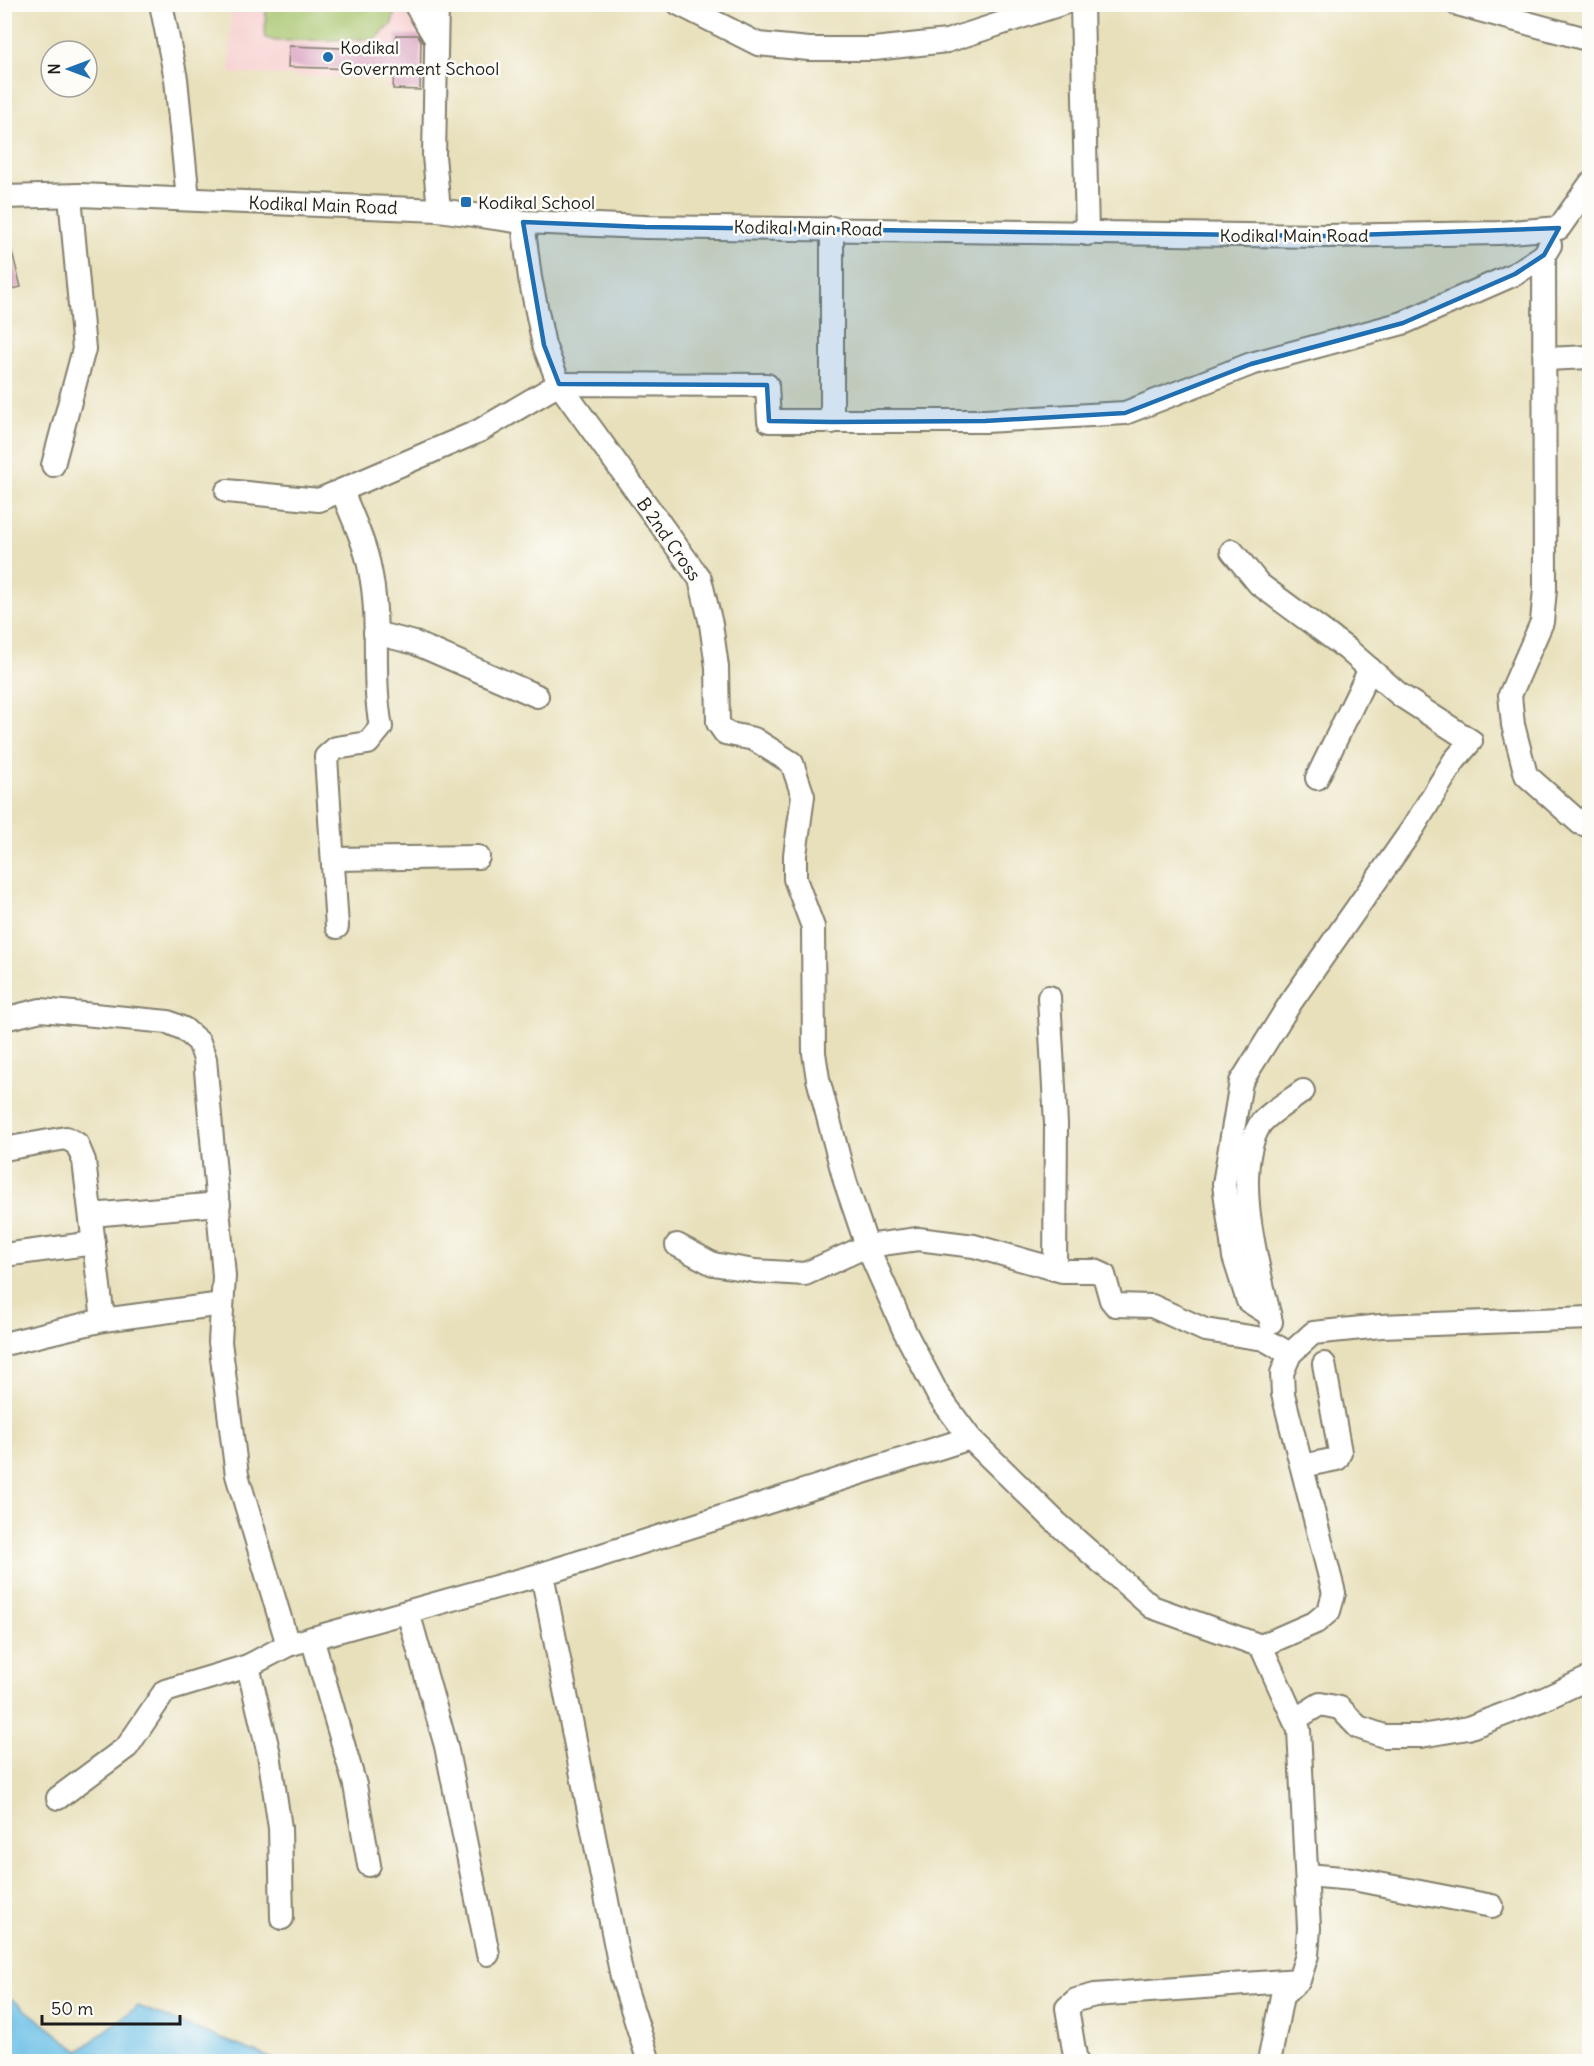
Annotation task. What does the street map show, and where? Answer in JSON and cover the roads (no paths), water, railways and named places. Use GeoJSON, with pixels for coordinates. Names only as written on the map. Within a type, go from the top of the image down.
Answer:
{"type":"FeatureCollection","features":[{"type":"Feature","properties":{"kind":"street"},"geometry":{"type":"LineString","coordinates":[[162,4],[176,78],[188,199]]}},
{"type":"Feature","properties":{"kind":"street"},"geometry":{"type":"LineString","coordinates":[[415,4],[436,40]]}},
{"type":"Feature","properties":{"kind":"street"},"geometry":{"type":"LineString","coordinates":[[437,4],[434,156],[439,210]]}},
{"type":"Feature","properties":{"kind":"street"},"geometry":{"type":"LineString","coordinates":[[679,4],[758,44],[809,49],[874,49],[947,41],[1061,4]]}},
{"type":"Feature","properties":{"kind":"street"},"geometry":{"type":"LineString","coordinates":[[1082,4],[1087,234]]}},
{"type":"Feature","properties":{"kind":"street"},"geometry":{"type":"LineString","coordinates":[[1457,4],[1590,40]]}},
{"type":"Feature","properties":{"kind":"street"},"geometry":{"type":"LineString","coordinates":[[227,491],[300,500],[319,500],[479,431],[559,384],[767,385],[769,422],[985,422],[1125,413],[1251,364],[1403,322],[1515,274],[1544,255],[1559,228],[1590,184]]}},
{"type":"Feature","properties":{"kind":"street"},"geometry":{"type":"LineString","coordinates":[[54,465],[84,349],[70,196]]}},
{"type":"Feature","properties":{"kind":"street","name":"Kodikal Main Road"},"geometry":{"type":"LineString","coordinates":[[4,197],[188,199],[439,210],[523,222],[645,227],[1325,236],[1499,233],[1559,228]]}},
{"type":"Feature","properties":{"kind":"street","name":"B 2nd Cross"},"geometry":{"type":"LineString","coordinates":[[523,222],[530,278],[544,345],[559,384],[700,579],[711,624],[717,667],[718,723],[725,733],[754,739],[792,763],[803,796],[800,835],[795,855],[795,879],[813,927],[814,1053],[818,1078],[842,1173],[867,1246],[905,1332],[938,1395],[970,1438],[1058,1524],[1152,1607],[1262,1646]]}},
{"type":"Feature","properties":{"kind":"street"},"geometry":{"type":"LineString","coordinates":[[832,228],[832,422]]}},
{"type":"Feature","properties":{"kind":"street"},"geometry":{"type":"LineString","coordinates":[[1544,255],[1545,589],[1542,622],[1510,695],[1513,725],[1526,775],[1580,823],[1590,826]]}},
{"type":"Feature","properties":{"kind":"street"},"geometry":{"type":"LineString","coordinates":[[1545,359],[1590,357]]}},
{"type":"Feature","properties":{"kind":"street"},"geometry":{"type":"LineString","coordinates":[[338,927],[326,757],[336,748],[368,743],[381,728],[376,700],[375,633],[370,569],[342,491]]}},
{"type":"Feature","properties":{"kind":"street"},"geometry":{"type":"LineString","coordinates":[[1232,551],[1259,584],[1370,669],[1400,695],[1471,741],[1454,761],[1413,828],[1291,1002],[1241,1082],[1224,1184],[1234,1257],[1248,1301],[1269,1314]]}},
{"type":"Feature","properties":{"kind":"street"},"geometry":{"type":"LineString","coordinates":[[375,633],[415,644],[537,696]]}},
{"type":"Feature","properties":{"kind":"street"},"geometry":{"type":"LineString","coordinates":[[1317,778],[1370,669]]}},
{"type":"Feature","properties":{"kind":"street"},"geometry":{"type":"LineString","coordinates":[[333,859],[478,856]]}},
{"type":"Feature","properties":{"kind":"street"},"geometry":{"type":"LineString","coordinates":[[1048,997],[1056,1124],[1055,1269]]}},
{"type":"Feature","properties":{"kind":"street"},"geometry":{"type":"LineString","coordinates":[[4,1019],[41,1010],[168,1022],[184,1029],[199,1042],[209,1089],[224,1276],[220,1342],[222,1374],[237,1475],[288,1645]]}},
{"type":"Feature","properties":{"kind":"street"},"geometry":{"type":"LineString","coordinates":[[1269,2061],[1282,1996],[1299,1980],[1307,1955],[1307,1875],[1299,1730],[1262,1646],[1316,1622],[1329,1611],[1334,1593],[1283,1394],[1283,1350],[1269,1314],[1252,1243],[1247,1195],[1250,1158],[1260,1125],[1303,1091]]}},
{"type":"Feature","properties":{"kind":"street"},"geometry":{"type":"LineString","coordinates":[[4,1149],[66,1138],[77,1144],[84,1161],[103,1320]]}},
{"type":"Feature","properties":{"kind":"street"},"geometry":{"type":"LineString","coordinates":[[91,1215],[219,1204]]}},
{"type":"Feature","properties":{"kind":"street"},"geometry":{"type":"LineString","coordinates":[[677,1245],[713,1264],[755,1271],[805,1274],[867,1246],[918,1239],[946,1241],[1055,1269],[1095,1271],[1104,1275],[1110,1300],[1115,1305],[1152,1306],[1205,1330],[1264,1339],[1283,1350]]}},
{"type":"Feature","properties":{"kind":"street"},"geometry":{"type":"LineString","coordinates":[[4,1255],[94,1243]]}},
{"type":"Feature","properties":{"kind":"street"},"geometry":{"type":"LineString","coordinates":[[4,1344],[103,1320],[222,1304]]}},
{"type":"Feature","properties":{"kind":"street"},"geometry":{"type":"LineString","coordinates":[[1283,1350],[1312,1333],[1381,1326],[1590,1318]]}},
{"type":"Feature","properties":{"kind":"street"},"geometry":{"type":"LineString","coordinates":[[1302,1466],[1336,1459],[1340,1452],[1324,1364]]}},
{"type":"Feature","properties":{"kind":"street"},"geometry":{"type":"LineString","coordinates":[[58,1798],[127,1747],[165,1691],[248,1666],[288,1645],[542,1574],[970,1438]]}},
{"type":"Feature","properties":{"kind":"street"},"geometry":{"type":"LineString","coordinates":[[542,1574],[622,1977],[649,2061]]}},
{"type":"Feature","properties":{"kind":"street"},"geometry":{"type":"LineString","coordinates":[[408,1612],[446,1746],[488,1954]]}},
{"type":"Feature","properties":{"kind":"street"},"geometry":{"type":"LineString","coordinates":[[312,1638],[355,1785],[369,1864]]}},
{"type":"Feature","properties":{"kind":"street"},"geometry":{"type":"LineString","coordinates":[[248,1666],[268,1754],[280,1828],[282,1918]]}},
{"type":"Feature","properties":{"kind":"street"},"geometry":{"type":"LineString","coordinates":[[1294,1720],[1320,1704],[1340,1708],[1358,1727],[1384,1736],[1421,1736],[1468,1728],[1524,1707],[1589,1678]]}},
{"type":"Feature","properties":{"kind":"street"},"geometry":{"type":"LineString","coordinates":[[1307,1875],[1388,1885],[1492,1906]]}},
{"type":"Feature","properties":{"kind":"street"},"geometry":{"type":"LineString","coordinates":[[1076,2061],[1067,2008],[1076,2000],[1095,1995],[1299,1980]]}},
{"type":"Feature","properties":{"kind":"water"},"geometry":{"type":"Polygon","coordinates":[[[4,1993],[79,2051],[138,2006],[278,2061],[5,2061],[4,1993]]]}},
{"type":"Feature","properties":{"kind":"place","name":"Kodikal Government School"},"geometry":{"type":"Point","coordinates":[328,57]}},
{"type":"Feature","properties":{"kind":"place","name":"Kodikal School"},"geometry":{"type":"Point","coordinates":[466,202]}}]}
